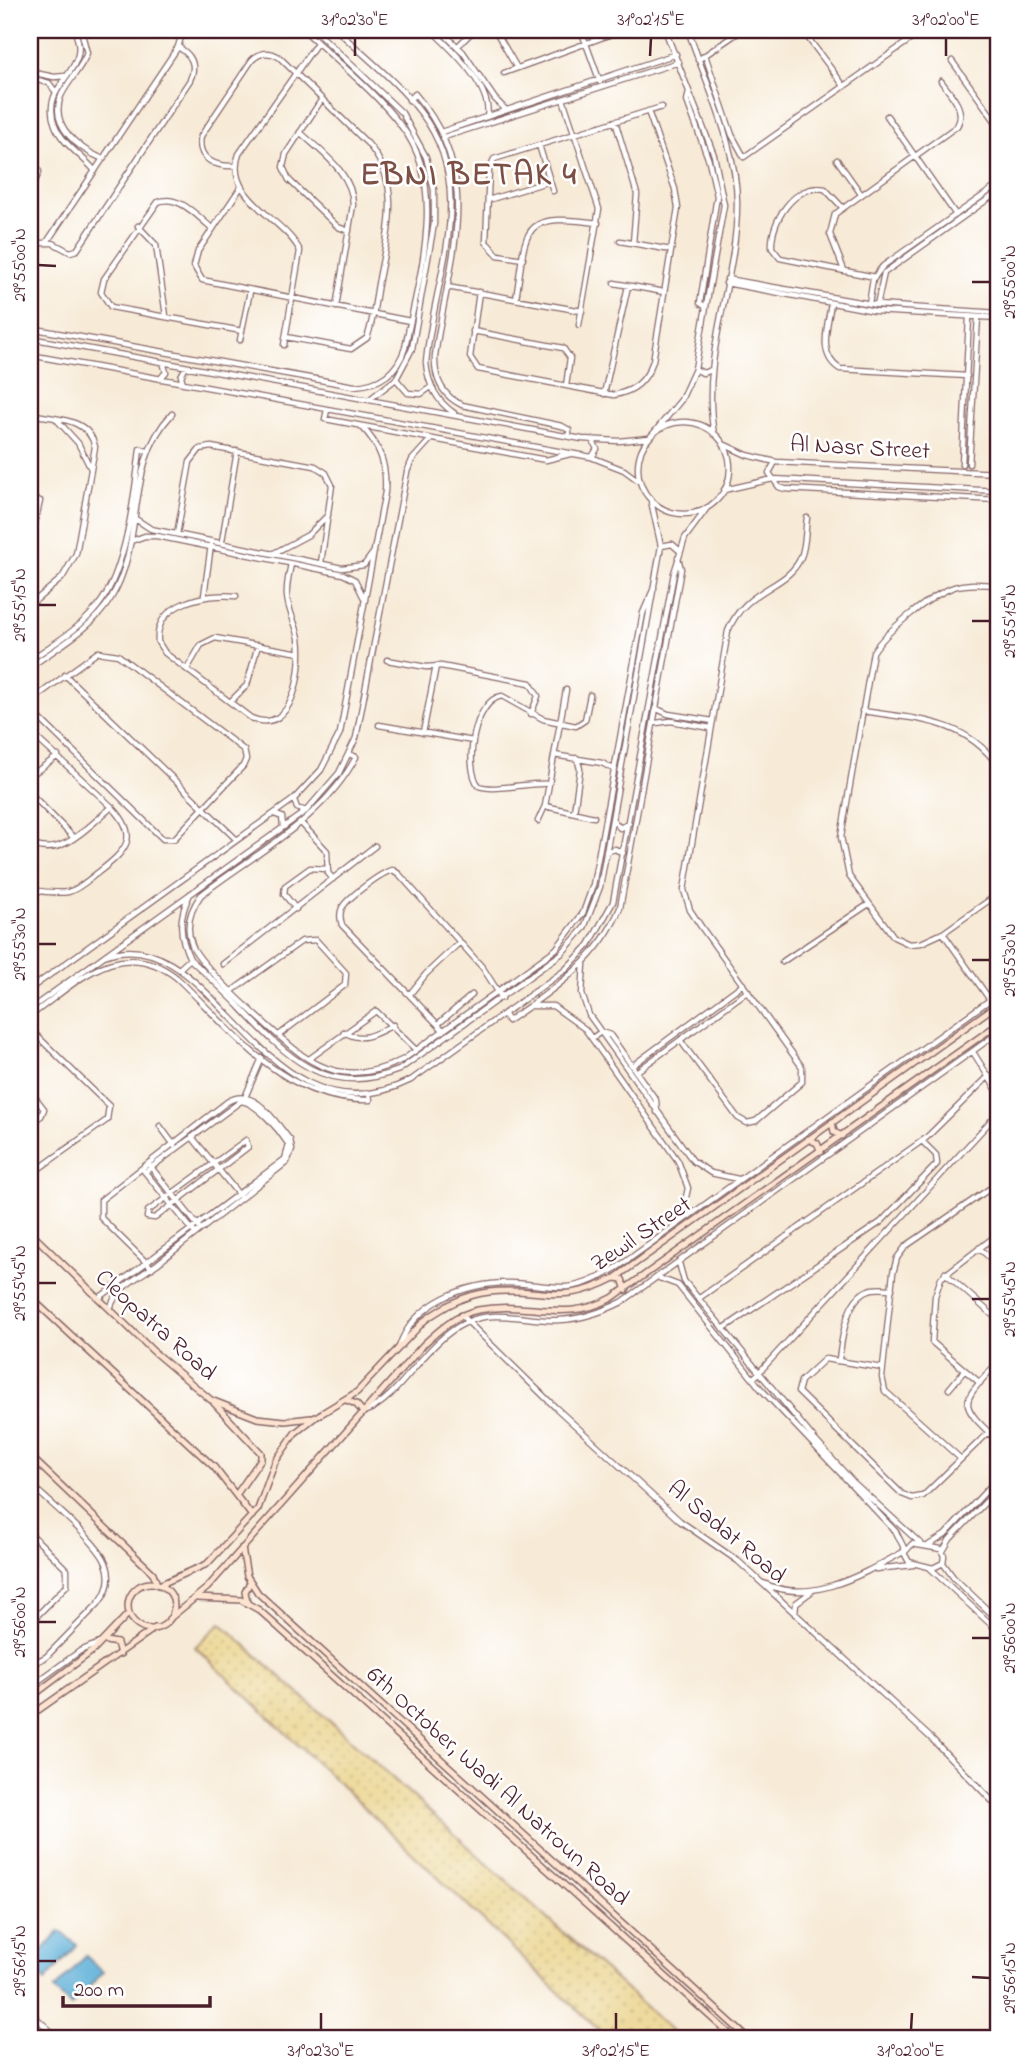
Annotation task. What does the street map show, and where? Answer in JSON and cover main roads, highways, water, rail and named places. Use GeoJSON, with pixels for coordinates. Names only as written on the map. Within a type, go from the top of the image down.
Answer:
{"type":"FeatureCollection","features":[{"type":"Feature","properties":{"kind":"main road","name":"Zewil Street"},"geometry":{"type":"LineString","coordinates":[[158,1585],[207,1564],[262,1502],[281,1451],[314,1418],[346,1401],[362,1387],[425,1320],[449,1305],[473,1295],[511,1292],[571,1295],[586,1292],[615,1278],[620,1270],[634,1265],[832,1122],[853,1103],[998,1004]]}},
{"type":"Feature","properties":{"kind":"main road","name":"Zewil Street"},"geometry":{"type":"LineString","coordinates":[[169,1619],[197,1598],[424,1344],[461,1315],[496,1308],[559,1312],[587,1310],[604,1303],[842,1136],[909,1093],[998,1024]]}},
{"type":"Feature","properties":{"kind":"main road"},"geometry":{"type":"LineString","coordinates":[[832,1122],[834,1132],[842,1136]]}},
{"type":"Feature","properties":{"kind":"main road"},"geometry":{"type":"LineString","coordinates":[[808,1139],[817,1143],[821,1152]]}},
{"type":"Feature","properties":{"kind":"main road"},"geometry":{"type":"LineString","coordinates":[[761,1164],[765,1170]]}},
{"type":"Feature","properties":{"kind":"main road","name":"Cleopatra Road"},"geometry":{"type":"LineString","coordinates":[[30,1232],[154,1352],[211,1400],[257,1418],[285,1421],[314,1418]]}},
{"type":"Feature","properties":{"kind":"main road"},"geometry":{"type":"LineString","coordinates":[[634,1265],[644,1276]]}},
{"type":"Feature","properties":{"kind":"main road"},"geometry":{"type":"LineString","coordinates":[[615,1278],[622,1279],[626,1290]]}},
{"type":"Feature","properties":{"kind":"main road"},"geometry":{"type":"LineString","coordinates":[[511,1283],[511,1292]]}},
{"type":"Feature","properties":{"kind":"main road"},"geometry":{"type":"LineString","coordinates":[[30,1297],[209,1462],[252,1516]]}},
{"type":"Feature","properties":{"kind":"main road"},"geometry":{"type":"LineString","coordinates":[[604,1303],[608,1309]]}},
{"type":"Feature","properties":{"kind":"main road"},"geometry":{"type":"LineString","coordinates":[[559,1312],[559,1321]]}},
{"type":"Feature","properties":{"kind":"main road"},"geometry":{"type":"LineString","coordinates":[[362,1387],[375,1399]]}},
{"type":"Feature","properties":{"kind":"main road"},"geometry":{"type":"LineString","coordinates":[[211,1400],[261,1452],[261,1459],[236,1495]]}},
{"type":"Feature","properties":{"kind":"main road"},"geometry":{"type":"LineString","coordinates":[[346,1401],[356,1404],[363,1412]]}},
{"type":"Feature","properties":{"kind":"main road"},"geometry":{"type":"LineString","coordinates":[[30,1456],[153,1573],[158,1585],[173,1599],[169,1619],[30,1716]]}},
{"type":"Feature","properties":{"kind":"main road"},"geometry":{"type":"LineString","coordinates":[[242,1548],[250,1582],[245,1592],[248,1603]]}},
{"type":"Feature","properties":{"kind":"main road"},"geometry":{"type":"LineString","coordinates":[[207,1564],[212,1573],[218,1574]]}},
{"type":"Feature","properties":{"kind":"main road","name":"6th October, Wadi Al Natroun Road"},"geometry":{"type":"LineString","coordinates":[[250,1582],[417,1740],[749,2039]]}},
{"type":"Feature","properties":{"kind":"main road"},"geometry":{"type":"LineString","coordinates":[[155,1628],[139,1626],[129,1613],[129,1600],[136,1588],[158,1585]]}},
{"type":"Feature","properties":{"kind":"main road"},"geometry":{"type":"LineString","coordinates":[[197,1598],[231,1598],[248,1603]]}},
{"type":"Feature","properties":{"kind":"main road","name":"6th October, Wadi Al Natroun Road"},"geometry":{"type":"LineString","coordinates":[[248,1603],[324,1667],[735,2039]]}},
{"type":"Feature","properties":{"kind":"main road"},"geometry":{"type":"LineString","coordinates":[[30,1698],[103,1642],[129,1613]]}},
{"type":"Feature","properties":{"kind":"main road"},"geometry":{"type":"LineString","coordinates":[[103,1642],[110,1640],[117,1643],[120,1654]]}},
{"type":"Feature","properties":{"kind":"water"},"geometry":{"type":"Polygon","coordinates":[[[60,1931],[77,1945],[45,1981],[30,1965],[60,1931]]]}},
{"type":"Feature","properties":{"kind":"water"},"geometry":{"type":"Polygon","coordinates":[[[86,1956],[103,1972],[71,2006],[54,1990],[86,1956]]]}},
{"type":"Feature","properties":{"kind":"district","name":"EBNI BETAK 4"},"geometry":{"type":"Point","coordinates":[469,176]}}]}
